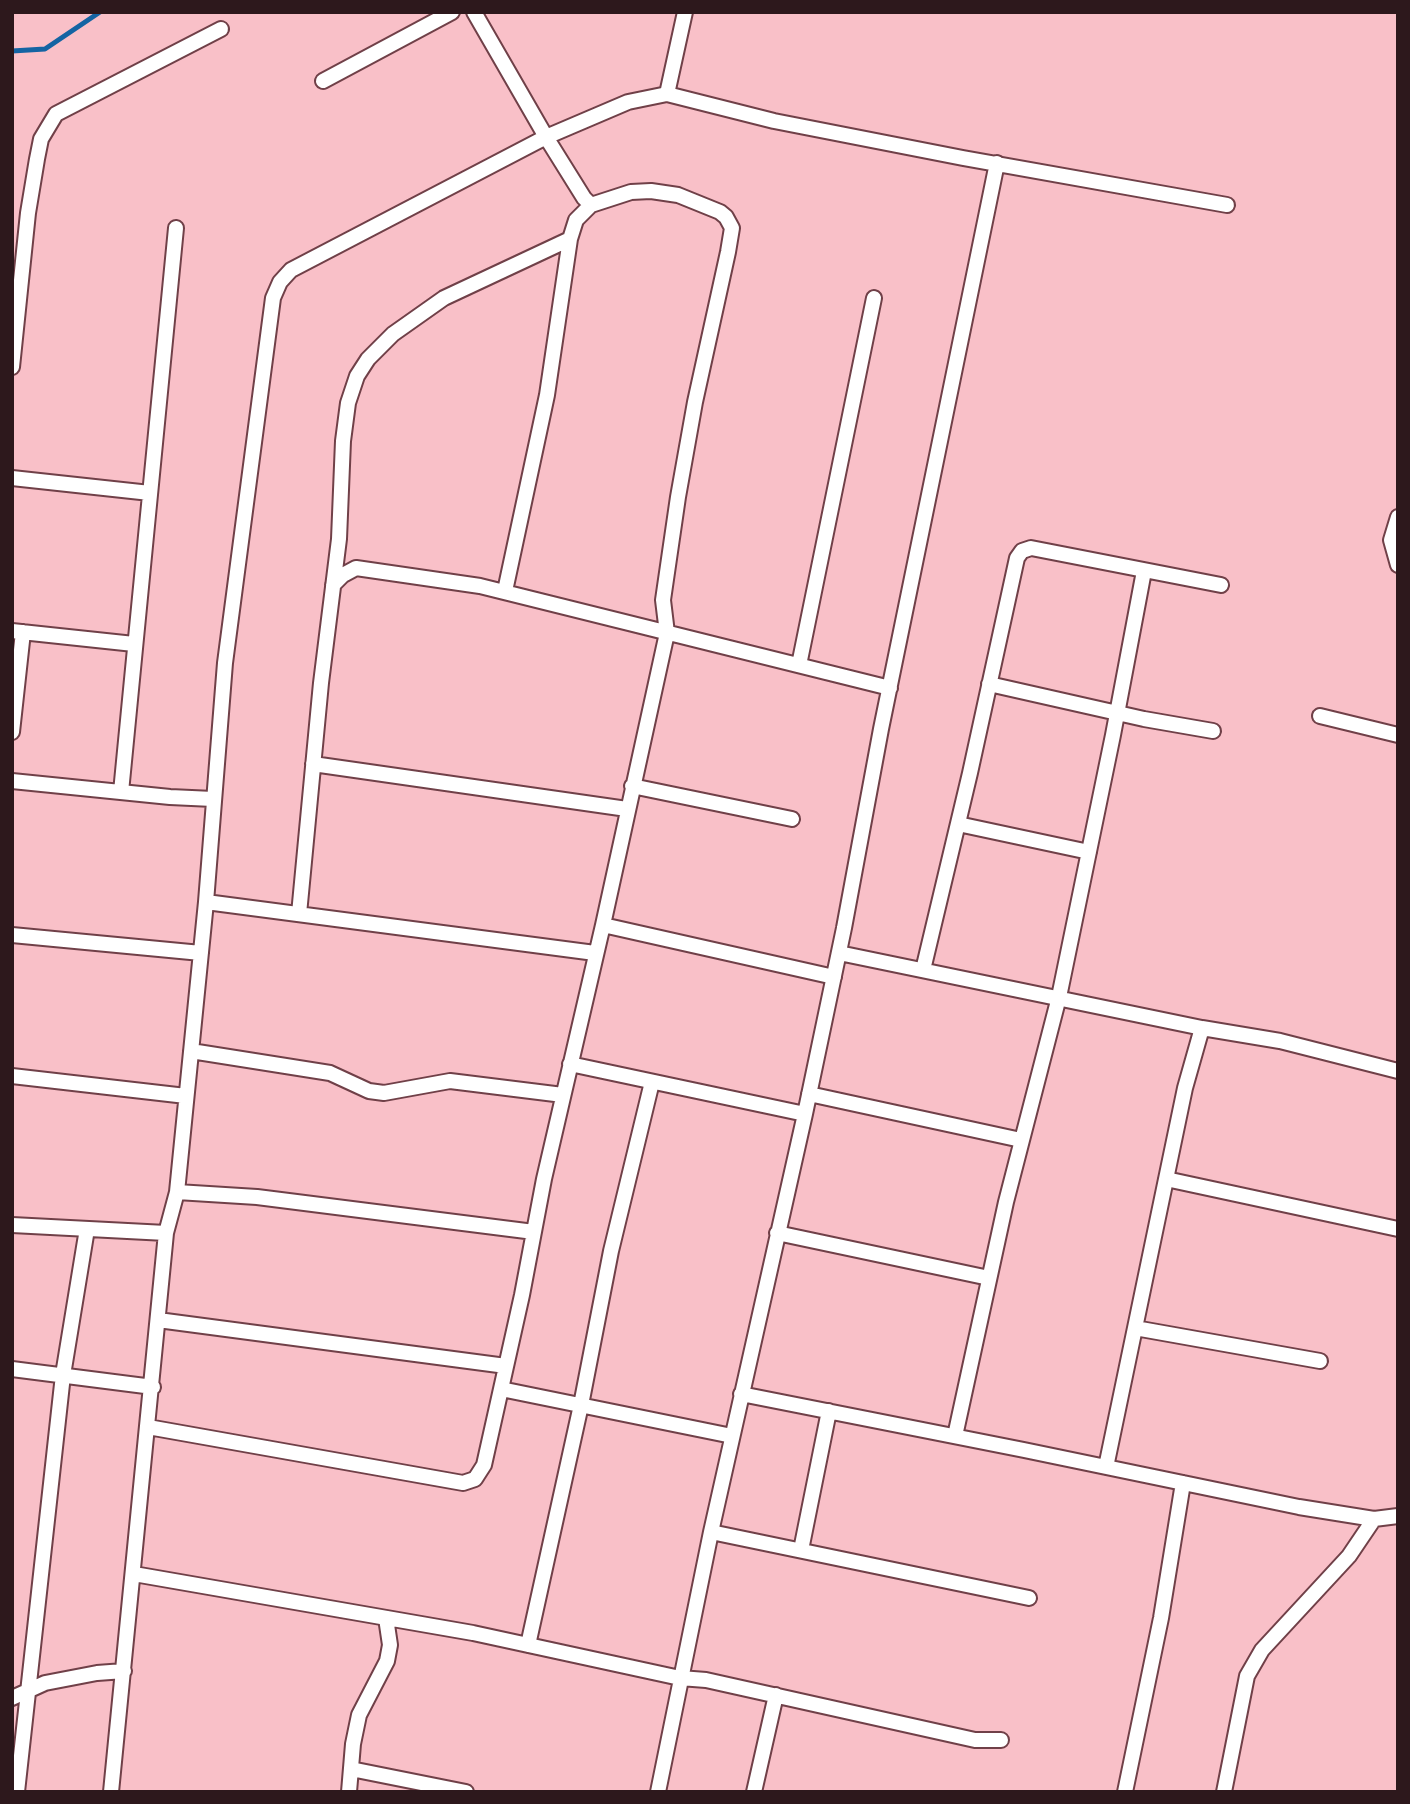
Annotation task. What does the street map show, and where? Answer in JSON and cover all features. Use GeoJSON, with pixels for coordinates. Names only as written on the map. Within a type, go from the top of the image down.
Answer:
{"type":"FeatureCollection","features":[{"type":"Feature","properties":{"kind":"street"},"geometry":{"type":"LineString","coordinates":[[323,81],[452,12]]}},
{"type":"Feature","properties":{"kind":"street"},"geometry":{"type":"LineString","coordinates":[[474,12],[546,136],[591,205]]}},
{"type":"Feature","properties":{"kind":"street"},"geometry":{"type":"LineString","coordinates":[[667,94],[685,12]]}},
{"type":"Feature","properties":{"kind":"street"},"geometry":{"type":"LineString","coordinates":[[12,367],[28,213],[37,159],[41,139],[56,114],[221,29]]}},
{"type":"Feature","properties":{"kind":"street"},"geometry":{"type":"LineString","coordinates":[[111,1792],[153,1387],[166,1233],[177,1192],[237,562],[273,298],[280,282],[291,270],[546,136],[646,96],[667,94],[774,121],[1227,205]]}},
{"type":"Feature","properties":{"kind":"street"},"geometry":{"type":"LineString","coordinates":[[659,1792],[711,1532],[839,953],[890,688],[998,163]]}},
{"type":"Feature","properties":{"kind":"street"},"geometry":{"type":"LineString","coordinates":[[148,1427],[463,1483],[475,1479],[484,1465],[563,1095],[667,633],[663,600],[678,497],[695,402],[729,252],[732,228],[720,212],[678,195],[651,191],[631,192],[591,205],[576,220],[570,239],[547,395],[505,591]]}},
{"type":"Feature","properties":{"kind":"street"},"geometry":{"type":"LineString","coordinates":[[121,792],[176,228]]}},
{"type":"Feature","properties":{"kind":"street"},"geometry":{"type":"LineString","coordinates":[[299,914],[339,538],[343,440],[348,402],[357,376],[368,359],[393,334],[444,298],[570,239]]}},
{"type":"Feature","properties":{"kind":"street"},"geometry":{"type":"LineString","coordinates":[[799,665],[874,298]]}},
{"type":"Feature","properties":{"kind":"street"},"geometry":{"type":"LineString","coordinates":[[12,478],[150,494]]}},
{"type":"Feature","properties":{"kind":"street"},"geometry":{"type":"LineString","coordinates":[[1398,517],[1391,540],[1392,552],[1398,565]]}},
{"type":"Feature","properties":{"kind":"street"},"geometry":{"type":"LineString","coordinates":[[923,970],[1017,558],[1022,551],[1031,548],[1221,585]]}},
{"type":"Feature","properties":{"kind":"street"},"geometry":{"type":"LineString","coordinates":[[333,585],[342,575],[356,568],[505,591],[890,688]]}},
{"type":"Feature","properties":{"kind":"street"},"geometry":{"type":"LineString","coordinates":[[955,1436],[1021,1140],[1059,997],[1144,571]]}},
{"type":"Feature","properties":{"kind":"street"},"geometry":{"type":"LineString","coordinates":[[12,732],[18,631],[134,644]]}},
{"type":"Feature","properties":{"kind":"street"},"geometry":{"type":"LineString","coordinates":[[989,684],[1213,731]]}},
{"type":"Feature","properties":{"kind":"street"},"geometry":{"type":"LineString","coordinates":[[1320,716],[1398,735]]}},
{"type":"Feature","properties":{"kind":"street"},"geometry":{"type":"LineString","coordinates":[[313,764],[627,808]]}},
{"type":"Feature","properties":{"kind":"street"},"geometry":{"type":"LineString","coordinates":[[12,781],[213,799]]}},
{"type":"Feature","properties":{"kind":"street"},"geometry":{"type":"LineString","coordinates":[[632,786],[792,819]]}},
{"type":"Feature","properties":{"kind":"street"},"geometry":{"type":"LineString","coordinates":[[958,824],[1089,852]]}},
{"type":"Feature","properties":{"kind":"street"},"geometry":{"type":"LineString","coordinates":[[206,902],[595,953]]}},
{"type":"Feature","properties":{"kind":"street"},"geometry":{"type":"LineString","coordinates":[[603,925],[834,977]]}},
{"type":"Feature","properties":{"kind":"street"},"geometry":{"type":"LineString","coordinates":[[12,935],[201,953]]}},
{"type":"Feature","properties":{"kind":"street"},"geometry":{"type":"LineString","coordinates":[[839,953],[1202,1028],[1280,1041],[1398,1071]]}},
{"type":"Feature","properties":{"kind":"street"},"geometry":{"type":"LineString","coordinates":[[1106,1467],[1185,1088],[1202,1028]]}},
{"type":"Feature","properties":{"kind":"street"},"geometry":{"type":"LineString","coordinates":[[191,1051],[330,1073],[369,1091],[384,1093],[450,1081],[563,1095]]}},
{"type":"Feature","properties":{"kind":"street"},"geometry":{"type":"LineString","coordinates":[[570,1064],[805,1114]]}},
{"type":"Feature","properties":{"kind":"street"},"geometry":{"type":"LineString","coordinates":[[12,1076],[186,1096]]}},
{"type":"Feature","properties":{"kind":"street"},"geometry":{"type":"LineString","coordinates":[[528,1645],[581,1405],[611,1251],[652,1082]]}},
{"type":"Feature","properties":{"kind":"street"},"geometry":{"type":"LineString","coordinates":[[809,1094],[1021,1140]]}},
{"type":"Feature","properties":{"kind":"street"},"geometry":{"type":"LineString","coordinates":[[1166,1178],[1398,1229]]}},
{"type":"Feature","properties":{"kind":"street"},"geometry":{"type":"LineString","coordinates":[[177,1192],[257,1198],[534,1232]]}},
{"type":"Feature","properties":{"kind":"street"},"geometry":{"type":"LineString","coordinates":[[12,1225],[166,1233]]}},
{"type":"Feature","properties":{"kind":"street"},"geometry":{"type":"LineString","coordinates":[[17,1792],[63,1375],[87,1229]]}},
{"type":"Feature","properties":{"kind":"street"},"geometry":{"type":"LineString","coordinates":[[777,1233],[989,1278]]}},
{"type":"Feature","properties":{"kind":"street"},"geometry":{"type":"LineString","coordinates":[[158,1321],[506,1366]]}},
{"type":"Feature","properties":{"kind":"street"},"geometry":{"type":"LineString","coordinates":[[1135,1328],[1321,1361]]}},
{"type":"Feature","properties":{"kind":"street"},"geometry":{"type":"LineString","coordinates":[[12,1369],[153,1387]]}},
{"type":"Feature","properties":{"kind":"street"},"geometry":{"type":"LineString","coordinates":[[501,1389],[732,1436]]}},
{"type":"Feature","properties":{"kind":"street"},"geometry":{"type":"LineString","coordinates":[[741,1394],[1299,1507],[1374,1519],[1398,1517]]}},
{"type":"Feature","properties":{"kind":"street"},"geometry":{"type":"LineString","coordinates":[[801,1550],[829,1411]]}},
{"type":"Feature","properties":{"kind":"street"},"geometry":{"type":"LineString","coordinates":[[1125,1792],[1161,1618],[1182,1483]]}},
{"type":"Feature","properties":{"kind":"street"},"geometry":{"type":"LineString","coordinates":[[1224,1792],[1247,1676],[1262,1650],[1349,1556],[1374,1519]]}},
{"type":"Feature","properties":{"kind":"street"},"geometry":{"type":"LineString","coordinates":[[711,1532],[1029,1598]]}},
{"type":"Feature","properties":{"kind":"street"},"geometry":{"type":"LineString","coordinates":[[134,1574],[528,1645],[680,1678],[706,1680],[975,1740],[1001,1740]]}},
{"type":"Feature","properties":{"kind":"street"},"geometry":{"type":"LineString","coordinates":[[349,1792],[353,1744],[359,1715],[387,1661],[390,1645],[386,1618]]}},
{"type":"Feature","properties":{"kind":"street"},"geometry":{"type":"LineString","coordinates":[[12,1698],[45,1683],[124,1671]]}},
{"type":"Feature","properties":{"kind":"street"},"geometry":{"type":"LineString","coordinates":[[754,1792],[776,1695]]}},
{"type":"Feature","properties":{"kind":"street"},"geometry":{"type":"LineString","coordinates":[[351,1769],[466,1792]]}},
{"type":"Feature","properties":{"kind":"waterway"},"geometry":{"type":"LineString","coordinates":[[12,51],[45,49],[100,12]]}}]}
